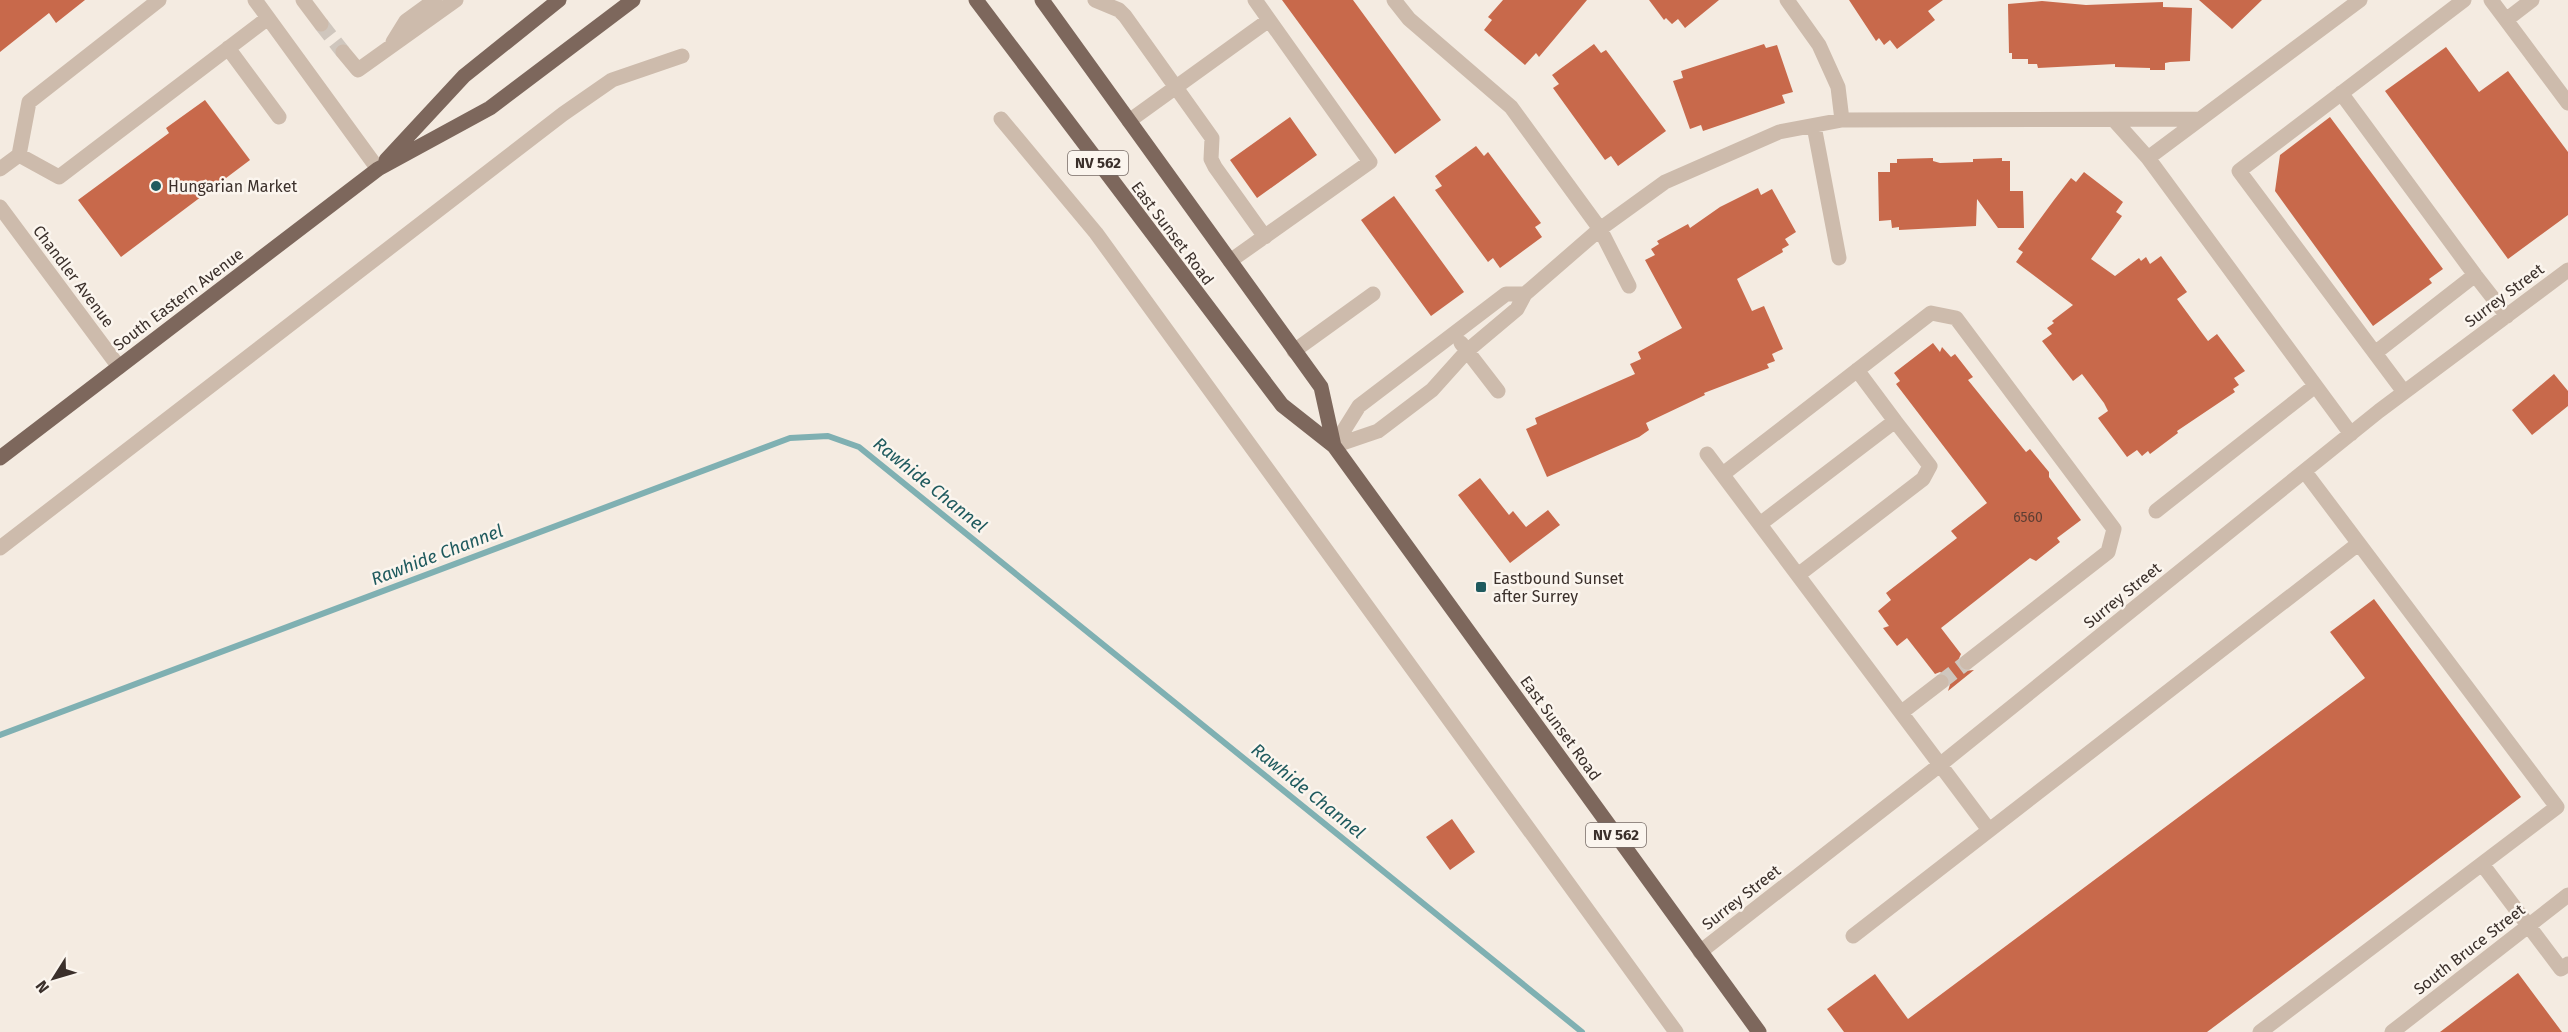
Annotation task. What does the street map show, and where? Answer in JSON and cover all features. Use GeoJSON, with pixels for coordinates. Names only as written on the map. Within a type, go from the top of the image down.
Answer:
{"type":"FeatureCollection","features":[{"type":"Feature","properties":{"kind":"main road","name":"South Eastern Avenue"},"geometry":{"type":"LineString","coordinates":[[378,169],[464,76],[559,0]]}},
{"type":"Feature","properties":{"kind":"main road","name":"South Eastern Avenue"},"geometry":{"type":"LineString","coordinates":[[0,458],[378,169],[490,108],[633,0]]}},
{"type":"Feature","properties":{"kind":"main road","name":"East Sunset Road"},"geometry":{"type":"LineString","coordinates":[[976,0],[1282,405],[1334,446],[1759,1032]]}},
{"type":"Feature","properties":{"kind":"main road","name":"East Sunset Road"},"geometry":{"type":"LineString","coordinates":[[1042,0],[1321,387],[1334,446]]}},
{"type":"Feature","properties":{"kind":"street"},"geometry":{"type":"LineString","coordinates":[[0,169],[19,155],[29,102],[159,0]]}},
{"type":"Feature","properties":{"kind":"street"},"geometry":{"type":"LineString","coordinates":[[255,0],[378,169]]}},
{"type":"Feature","properties":{"kind":"street"},"geometry":{"type":"LineString","coordinates":[[303,0],[321,24]]}},
{"type":"Feature","properties":{"kind":"street"},"geometry":{"type":"LineString","coordinates":[[390,47],[406,21],[435,0]]}},
{"type":"Feature","properties":{"kind":"street"},"geometry":{"type":"LineString","coordinates":[[343,52],[358,70],[456,0]]}},
{"type":"Feature","properties":{"kind":"street"},"geometry":{"type":"LineString","coordinates":[[1230,261],[1370,162],[1255,0]]}},
{"type":"Feature","properties":{"kind":"street"},"geometry":{"type":"LineString","coordinates":[[1395,0],[1409,19],[1511,107],[1600,229],[1629,286]]}},
{"type":"Feature","properties":{"kind":"street"},"geometry":{"type":"LineString","coordinates":[[1787,0],[1819,45],[1838,87],[1842,120]]}},
{"type":"Feature","properties":{"kind":"street"},"geometry":{"type":"LineString","coordinates":[[2148,158],[2360,0]]}},
{"type":"Feature","properties":{"kind":"street"},"geometry":{"type":"LineString","coordinates":[[2404,392],[2239,171],[2464,0]]}},
{"type":"Feature","properties":{"kind":"street"},"geometry":{"type":"LineString","coordinates":[[2491,0],[2568,103]]}},
{"type":"Feature","properties":{"kind":"street"},"geometry":{"type":"LineString","coordinates":[[2506,20],[2532,0]]}},
{"type":"Feature","properties":{"kind":"street"},"geometry":{"type":"LineString","coordinates":[[1102,1],[1125,16],[1177,86],[1212,138],[1211,159],[1215,167],[1264,237]]}},
{"type":"Feature","properties":{"kind":"street"},"geometry":{"type":"LineString","coordinates":[[19,155],[59,177],[268,18]]}},
{"type":"Feature","properties":{"kind":"street"},"geometry":{"type":"LineString","coordinates":[[1129,121],[1269,20]]}},
{"type":"Feature","properties":{"kind":"street"},"geometry":{"type":"LineString","coordinates":[[228,48],[279,117]]}},
{"type":"Feature","properties":{"kind":"street"},"geometry":{"type":"LineString","coordinates":[[0,548],[562,114],[612,80],[682,56]]}},
{"type":"Feature","properties":{"kind":"street"},"geometry":{"type":"LineString","coordinates":[[2341,93],[2507,316]]}},
{"type":"Feature","properties":{"kind":"street"},"geometry":{"type":"LineString","coordinates":[[1001,119],[1096,232],[1676,1032]]}},
{"type":"Feature","properties":{"kind":"street"},"geometry":{"type":"LineString","coordinates":[[1334,446],[1377,431],[1432,390],[1467,351],[1517,309],[1525,294],[1600,229],[1665,182],[1779,132],[1842,120],[2200,120]]}},
{"type":"Feature","properties":{"kind":"street"},"geometry":{"type":"LineString","coordinates":[[2114,120],[2148,158],[2350,434]]}},
{"type":"Feature","properties":{"kind":"street"},"geometry":{"type":"LineString","coordinates":[[1814,126],[1839,258]]}},
{"type":"Feature","properties":{"kind":"street","name":"Chandler Avenue"},"geometry":{"type":"LineString","coordinates":[[0,207],[119,367]]}},
{"type":"Feature","properties":{"kind":"street","name":"Surrey Street"},"geometry":{"type":"LineString","coordinates":[[1700,952],[1941,764],[2350,434],[2568,270]]}},
{"type":"Feature","properties":{"kind":"street"},"geometry":{"type":"LineString","coordinates":[[2375,353],[2475,275]]}},
{"type":"Feature","properties":{"kind":"street"},"geometry":{"type":"LineString","coordinates":[[1294,351],[1373,294]]}},
{"type":"Feature","properties":{"kind":"street"},"geometry":{"type":"LineString","coordinates":[[1334,446],[1359,406],[1506,294],[1525,294]]}},
{"type":"Feature","properties":{"kind":"street"},"geometry":{"type":"LineString","coordinates":[[1723,474],[1931,313],[1956,318],[2114,529],[2108,552],[1967,662]]}},
{"type":"Feature","properties":{"kind":"street"},"geometry":{"type":"LineString","coordinates":[[1454,334],[1498,391]]}},
{"type":"Feature","properties":{"kind":"street"},"geometry":{"type":"LineString","coordinates":[[1798,575],[1923,479],[1930,466],[1857,370]]}},
{"type":"Feature","properties":{"kind":"street"},"geometry":{"type":"LineString","coordinates":[[2156,511],[2315,386]]}},
{"type":"Feature","properties":{"kind":"street"},"geometry":{"type":"LineString","coordinates":[[1760,524],[1895,421]]}},
{"type":"Feature","properties":{"kind":"street"},"geometry":{"type":"LineString","coordinates":[[1707,454],[1989,830]]}},
{"type":"Feature","properties":{"kind":"street"},"geometry":{"type":"LineString","coordinates":[[2260,1032],[2557,807],[2305,471]]}},
{"type":"Feature","properties":{"kind":"street"},"geometry":{"type":"LineString","coordinates":[[1853,936],[2358,544]]}},
{"type":"Feature","properties":{"kind":"street"},"geometry":{"type":"LineString","coordinates":[[1902,712],[1941,682]]}},
{"type":"Feature","properties":{"kind":"street"},"geometry":{"type":"LineString","coordinates":[[2482,864],[2566,971]]}},
{"type":"Feature","properties":{"kind":"street","name":"South Bruce Street"},"geometry":{"type":"LineString","coordinates":[[2392,1032],[2568,895]]}},
{"type":"Feature","properties":{"kind":"building"},"geometry":{"type":"Polygon","coordinates":[[[0,0],[85,0],[56,23],[49,13],[0,52],[0,0]]]}},
{"type":"Feature","properties":{"kind":"building"},"geometry":{"type":"Polygon","coordinates":[[[1282,0],[1353,0],[1441,120],[1395,154],[1282,0]]]}},
{"type":"Feature","properties":{"kind":"building"},"geometry":{"type":"Polygon","coordinates":[[[1503,0],[1587,0],[1539,57],[1536,53],[1525,65],[1484,30],[1492,20],[1488,17],[1503,0]]]}},
{"type":"Feature","properties":{"kind":"building"},"geometry":{"type":"Polygon","coordinates":[[[1649,0],[1719,0],[1685,28],[1678,19],[1672,24],[1666,18],[1664,20],[1649,0]]]}},
{"type":"Feature","properties":{"kind":"building"},"geometry":{"type":"Polygon","coordinates":[[[1849,0],[1943,0],[1928,11],[1935,20],[1897,49],[1890,40],[1884,45],[1879,38],[1876,41],[1849,0]]]}},
{"type":"Feature","properties":{"kind":"building"},"geometry":{"type":"Polygon","coordinates":[[[2199,0],[2262,0],[2232,29],[2199,0]]]}},
{"type":"Feature","properties":{"kind":"building"},"geometry":{"type":"Polygon","coordinates":[[[2042,1],[2086,5],[2163,2],[2163,7],[2192,8],[2190,61],[2165,63],[2165,70],[2150,70],[2150,68],[2115,67],[2115,64],[2038,68],[2037,64],[2028,64],[2028,59],[2012,59],[2012,53],[2009,53],[2008,4],[2042,1]]]}},
{"type":"Feature","properties":{"kind":"building"},"geometry":{"type":"Polygon","coordinates":[[[1594,44],[1601,53],[1606,50],[1666,131],[1618,166],[1611,156],[1605,160],[1553,88],[1559,84],[1552,75],[1594,44]]]}},
{"type":"Feature","properties":{"kind":"building"},"geometry":{"type":"Polygon","coordinates":[[[1764,44],[1766,48],[1777,45],[1793,92],[1782,95],[1785,103],[1703,131],[1701,125],[1690,129],[1673,81],[1683,78],[1681,71],[1764,44]]]}},
{"type":"Feature","properties":{"kind":"building"},"geometry":{"type":"Polygon","coordinates":[[[2446,47],[2479,92],[2508,71],[2568,152],[2568,215],[2508,259],[2385,91],[2446,47]]]}},
{"type":"Feature","properties":{"kind":"building","name":"Hungarian Market"},"geometry":{"type":"Polygon","coordinates":[[[205,100],[250,160],[121,257],[78,200],[169,133],[166,128],[205,100]]]}},
{"type":"Feature","properties":{"kind":"building"},"geometry":{"type":"Polygon","coordinates":[[[1290,117],[1317,155],[1257,198],[1230,160],[1290,117]]]}},
{"type":"Feature","properties":{"kind":"building"},"geometry":{"type":"Polygon","coordinates":[[[2330,117],[2443,269],[2429,279],[2432,283],[2373,326],[2275,191],[2280,155],[2330,117]]]}},
{"type":"Feature","properties":{"kind":"building"},"geometry":{"type":"Polygon","coordinates":[[[1476,146],[1484,156],[1488,152],[1541,223],[1535,227],[1542,237],[1500,268],[1493,258],[1488,262],[1435,190],[1442,186],[1435,176],[1476,146]]]}},
{"type":"Feature","properties":{"kind":"building"},"geometry":{"type":"Polygon","coordinates":[[[1933,158],[1933,161],[1940,163],[2002,158],[2002,161],[2010,161],[2010,191],[2023,191],[2024,228],[1998,228],[1977,199],[1976,226],[1899,230],[1899,227],[1892,228],[1891,220],[1879,221],[1878,172],[1890,172],[1890,163],[1897,163],[1897,159],[1933,158]]]}},
{"type":"Feature","properties":{"kind":"building"},"geometry":{"type":"Polygon","coordinates":[[[2084,172],[2123,202],[2116,212],[2122,216],[2091,259],[2115,276],[2139,258],[2141,261],[2146,257],[2150,264],[2161,256],[2187,292],[2177,299],[2208,341],[2217,334],[2245,371],[2234,378],[2239,385],[2233,389],[2235,392],[2177,431],[2178,433],[2150,454],[2148,451],[2142,456],[2137,450],[2127,457],[2098,418],[2108,411],[2104,403],[2082,374],[2073,381],[2042,341],[2052,334],[2047,328],[2054,323],[2052,321],[2073,305],[2016,262],[2023,252],[2018,249],[2054,200],[2071,178],[2076,182],[2084,172]]]}},
{"type":"Feature","properties":{"kind":"building"},"geometry":{"type":"Polygon","coordinates":[[[1758,188],[1761,195],[1772,189],[1796,232],[1785,239],[1789,245],[1782,249],[1783,252],[1737,279],[1752,311],[1764,306],[1783,349],[1772,354],[1775,361],[1767,364],[1769,368],[1704,393],[1705,395],[1646,423],[1649,430],[1639,437],[1547,477],[1526,429],[1537,424],[1535,418],[1635,374],[1630,364],[1641,359],[1638,352],[1682,328],[1645,260],[1655,255],[1651,249],[1659,244],[1657,241],[1688,224],[1690,228],[1720,207],[1758,188]]]}},
{"type":"Feature","properties":{"kind":"building"},"geometry":{"type":"Polygon","coordinates":[[[1394,196],[1464,292],[1431,316],[1361,220],[1394,196]]]}},
{"type":"Feature","properties":{"kind":"building"},"geometry":{"type":"Polygon","coordinates":[[[1933,343],[1940,352],[1942,347],[1951,357],[1955,354],[1973,377],[1968,380],[2026,452],[2030,449],[2049,472],[2049,477],[2081,520],[2057,538],[2060,542],[2036,561],[2030,558],[1941,628],[1961,654],[1957,663],[1960,668],[1964,671],[1974,670],[1948,691],[1951,681],[1948,676],[1940,672],[1935,674],[1907,638],[1897,646],[1883,628],[1889,626],[1878,611],[1891,600],[1886,593],[1957,538],[1951,531],[1987,503],[1896,384],[1900,381],[1894,373],[1933,343]]]}},
{"type":"Feature","properties":{"kind":"building"},"geometry":{"type":"Polygon","coordinates":[[[2554,374],[2568,391],[2568,406],[2532,435],[2512,410],[2554,374]]]}},
{"type":"Feature","properties":{"kind":"building"},"geometry":{"type":"Polygon","coordinates":[[[1480,478],[1509,515],[1513,511],[1526,527],[1548,510],[1560,525],[1510,563],[1458,495],[1480,478]]]}},
{"type":"Feature","properties":{"kind":"building"},"geometry":{"type":"Polygon","coordinates":[[[2374,599],[2521,797],[2207,1032],[1844,1032],[1827,1009],[1875,974],[1908,1019],[2365,678],[2330,632],[2374,599]]]}},
{"type":"Feature","properties":{"kind":"building"},"geometry":{"type":"Polygon","coordinates":[[[1452,819],[1475,852],[1450,870],[1426,837],[1452,819]]]}},
{"type":"Feature","properties":{"kind":"building"},"geometry":{"type":"Polygon","coordinates":[[[2518,973],[2562,1032],[2440,1032],[2518,973]]]}},
{"type":"Feature","properties":{"kind":"waterway","name":"Rawhide Channel"},"geometry":{"type":"LineString","coordinates":[[0,735],[790,438],[828,436],[859,447],[1582,1032]]}},
{"type":"Feature","properties":{"kind":"tunnel"},"geometry":{"type":"LineString","coordinates":[[321,24],[343,52]]}},
{"type":"Feature","properties":{"kind":"tunnel"},"geometry":{"type":"LineString","coordinates":[[1941,682],[1967,662]]}},
{"type":"Feature","properties":{"kind":"place","name":"Hungarian Market"},"geometry":{"type":"Point","coordinates":[156,186]}},
{"type":"Feature","properties":{"kind":"place","name":"Eastbound Sunset after Surrey"},"geometry":{"type":"Point","coordinates":[1481,587]}}]}
